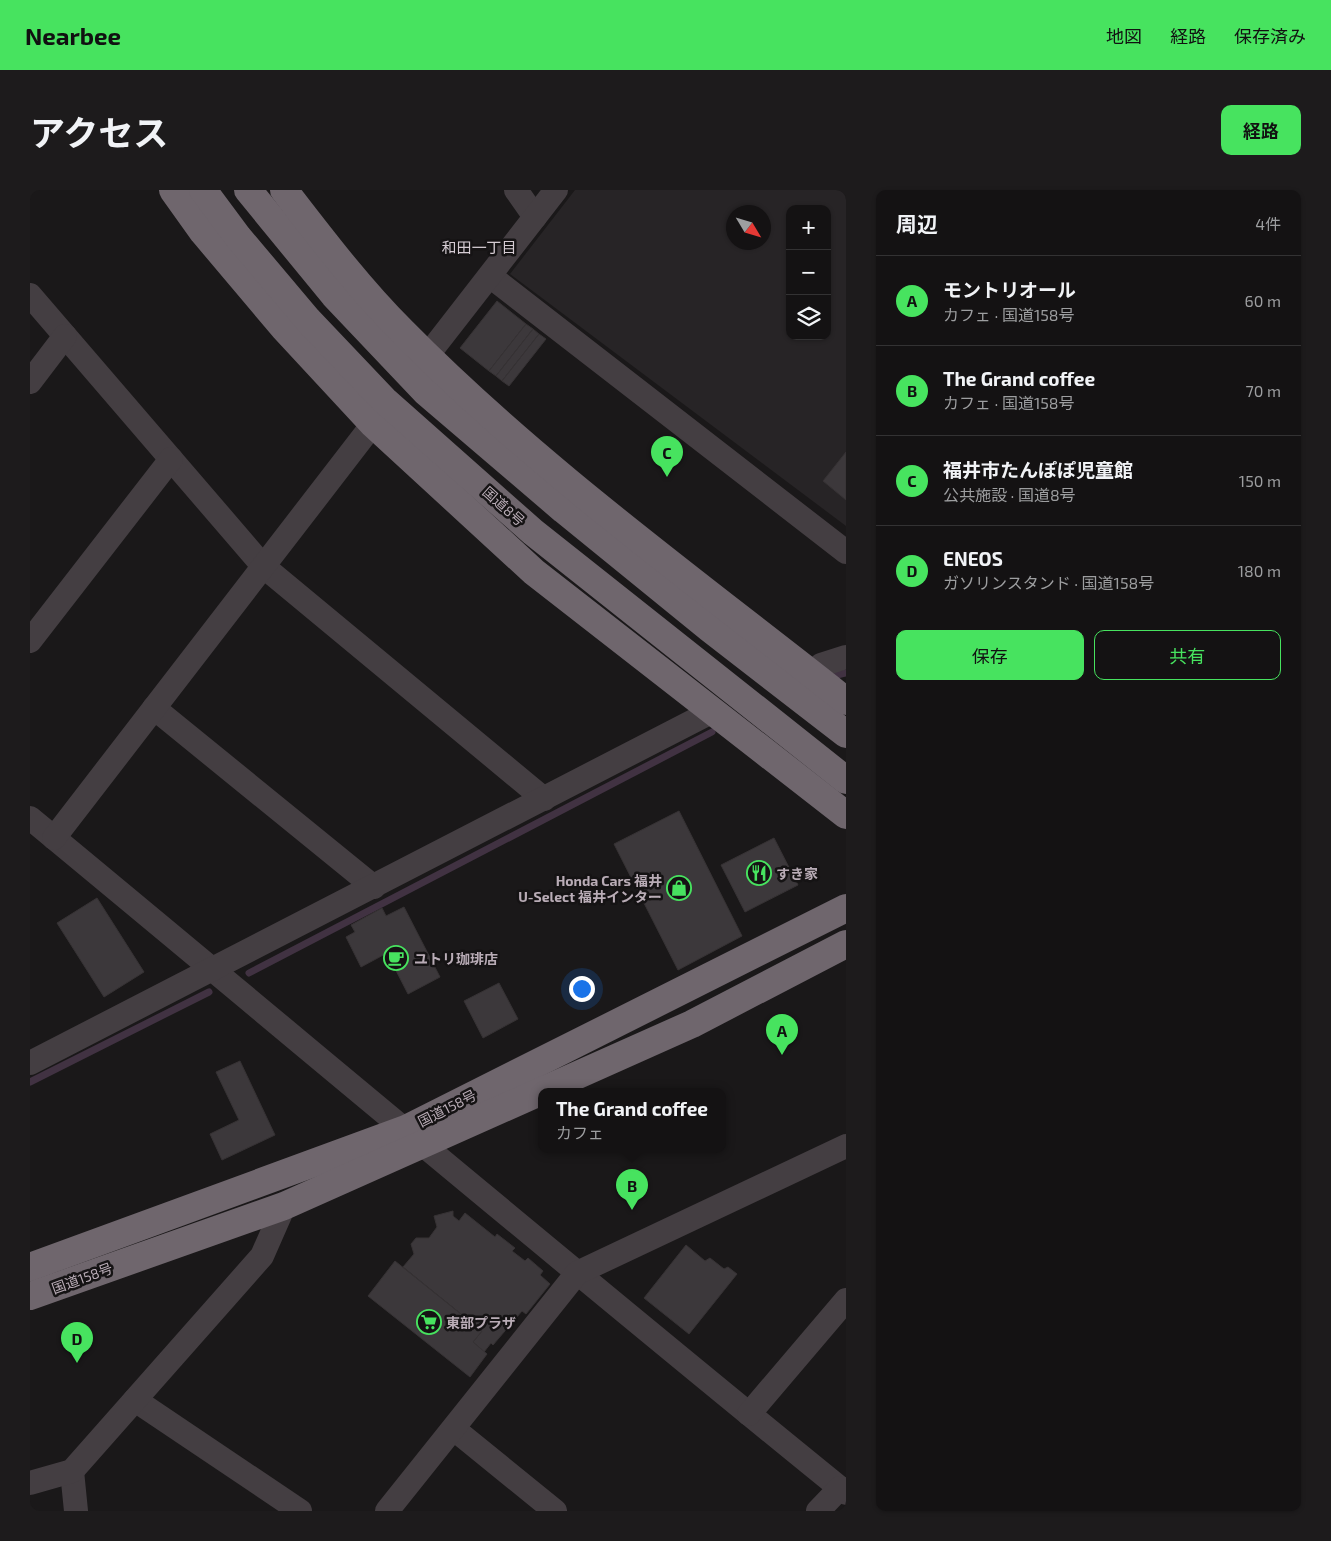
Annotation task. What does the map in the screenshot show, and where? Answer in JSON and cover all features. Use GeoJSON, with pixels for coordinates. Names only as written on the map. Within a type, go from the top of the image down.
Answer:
{"type":"FeatureCollection","features":[{"type":"Feature","properties":{"kind":"highway"},"geometry":{"type":"LineString","coordinates":[[173,190],[204,232],[284,328],[373,424],[534,572],[846,815]]}},
{"type":"Feature","properties":{"kind":"highway","name":"国道8号"},"geometry":{"type":"LineString","coordinates":[[203,190],[238,237],[308,320],[384,400],[533,532],[846,780]]}},
{"type":"Feature","properties":{"kind":"highway"},"geometry":{"type":"LineString","coordinates":[[248,190],[334,295],[426,392],[572,516],[709,628],[846,734]]}},
{"type":"Feature","properties":{"kind":"highway"},"geometry":{"type":"LineString","coordinates":[[284,190],[367,293],[427,356],[596,503],[846,701]]}},
{"type":"Feature","properties":{"kind":"highway","name":"国道158号"},"geometry":{"type":"LineString","coordinates":[[30,1296],[284,1206],[846,908]]}},
{"type":"Feature","properties":{"kind":"highway","name":"国道158号"},"geometry":{"type":"LineString","coordinates":[[30,1267],[414,1136],[692,1024],[846,944]]}},
{"type":"Feature","properties":{"kind":"street"},"geometry":{"type":"LineString","coordinates":[[516,190],[535,217]]}},
{"type":"Feature","properties":{"kind":"street"},"geometry":{"type":"LineString","coordinates":[[427,356],[556,190]]}},
{"type":"Feature","properties":{"kind":"street"},"geometry":{"type":"LineString","coordinates":[[490,276],[846,552]]}},
{"type":"Feature","properties":{"kind":"street"},"geometry":{"type":"LineString","coordinates":[[30,295],[263,566],[544,800]]}},
{"type":"Feature","properties":{"kind":"street"},"geometry":{"type":"LineString","coordinates":[[30,382],[66,336]]}},
{"type":"Feature","properties":{"kind":"street"},"geometry":{"type":"LineString","coordinates":[[54,838],[373,424]]}},
{"type":"Feature","properties":{"kind":"street"},"geometry":{"type":"LineString","coordinates":[[30,640],[171,459]]}},
{"type":"Feature","properties":{"kind":"street"},"geometry":{"type":"LineString","coordinates":[[811,674],[821,665],[846,657]]}},
{"type":"Feature","properties":{"kind":"street"},"geometry":{"type":"LineString","coordinates":[[154,708],[374,887]]}},
{"type":"Feature","properties":{"kind":"street"},"geometry":{"type":"LineString","coordinates":[[30,1063],[212,968],[544,800],[713,711]]}},
{"type":"Feature","properties":{"kind":"street"},"geometry":{"type":"LineString","coordinates":[[30,818],[577,1273],[843,1490],[818,1511]]}},
{"type":"Feature","properties":{"kind":"street"},"geometry":{"type":"LineString","coordinates":[[387,1511],[577,1273],[846,1146]]}},
{"type":"Feature","properties":{"kind":"street"},"geometry":{"type":"LineString","coordinates":[[30,1483],[72,1470],[262,1256],[284,1206]]}},
{"type":"Feature","properties":{"kind":"street"},"geometry":{"type":"LineString","coordinates":[[749,1414],[846,1300]]}},
{"type":"Feature","properties":{"kind":"street"},"geometry":{"type":"LineString","coordinates":[[135,1400],[300,1511]]}},
{"type":"Feature","properties":{"kind":"street"},"geometry":{"type":"LineString","coordinates":[[454,1429],[555,1511]]}},
{"type":"Feature","properties":{"kind":"street"},"geometry":{"type":"LineString","coordinates":[[72,1470],[76,1511]]}},
{"type":"Feature","properties":{"kind":"shaded area"},"geometry":{"type":"Polygon","coordinates":[[[575,190],[846,190],[846,526],[510,274],[575,190]]]}},
{"type":"Feature","properties":{"kind":"building"},"geometry":{"type":"Polygon","coordinates":[[[497,301],[526,324],[489,371],[460,348],[497,301]]]}},
{"type":"Feature","properties":{"kind":"building"},"geometry":{"type":"Polygon","coordinates":[[[526,324],[533,329],[496,376],[489,371],[526,324]]]}},
{"type":"Feature","properties":{"kind":"building"},"geometry":{"type":"Polygon","coordinates":[[[533,329],[539,334],[502,381],[496,376],[533,329]]]}},
{"type":"Feature","properties":{"kind":"building"},"geometry":{"type":"Polygon","coordinates":[[[539,334],[546,339],[509,386],[502,381],[539,334]]]}},
{"type":"Feature","properties":{"kind":"building"},"geometry":{"type":"Polygon","coordinates":[[[846,452],[846,500],[823,481],[846,452]]]}},
{"type":"Feature","properties":{"kind":"building"},"geometry":{"type":"Polygon","coordinates":[[[679,811],[742,936],[678,970],[614,844],[679,811]]]}},
{"type":"Feature","properties":{"kind":"building"},"geometry":{"type":"Polygon","coordinates":[[[774,838],[798,885],[745,912],[721,865],[774,838]]]}},
{"type":"Feature","properties":{"kind":"building"},"geometry":{"type":"Polygon","coordinates":[[[97,898],[144,972],[104,997],[57,923],[97,898]]]}},
{"type":"Feature","properties":{"kind":"building"},"geometry":{"type":"Polygon","coordinates":[[[404,907],[440,977],[408,994],[387,953],[361,967],[346,937],[355,932],[351,925],[382,908],[386,916],[404,907]]]}},
{"type":"Feature","properties":{"kind":"building"},"geometry":{"type":"Polygon","coordinates":[[[499,983],[518,1019],[483,1038],[464,1001],[499,983]]]}},
{"type":"Feature","properties":{"kind":"building"},"geometry":{"type":"Polygon","coordinates":[[[240,1061],[275,1135],[222,1160],[210,1134],[239,1120],[216,1072],[240,1061]]]}},
{"type":"Feature","properties":{"kind":"building"},"geometry":{"type":"Polygon","coordinates":[[[453,1211],[453,1216],[459,1221],[465,1213],[495,1237],[497,1234],[515,1248],[512,1251],[525,1261],[528,1258],[543,1271],[540,1275],[550,1284],[526,1314],[522,1311],[493,1345],[491,1343],[484,1352],[473,1342],[482,1331],[403,1267],[414,1254],[411,1244],[416,1238],[429,1238],[437,1227],[434,1216],[453,1211]]]}},
{"type":"Feature","properties":{"kind":"building"},"geometry":{"type":"Polygon","coordinates":[[[686,1245],[705,1261],[710,1258],[724,1269],[728,1267],[737,1274],[689,1334],[644,1298],[686,1245]]]}},
{"type":"Feature","properties":{"kind":"building"},"geometry":{"type":"Polygon","coordinates":[[[395,1261],[482,1331],[473,1342],[487,1354],[470,1377],[368,1296],[395,1261]]]}},
{"type":"Feature","properties":{"kind":"waterway"},"geometry":{"type":"LineString","coordinates":[[837,675],[846,673]]}},
{"type":"Feature","properties":{"kind":"waterway"},"geometry":{"type":"LineString","coordinates":[[249,973],[712,732]]}},
{"type":"Feature","properties":{"kind":"waterway"},"geometry":{"type":"LineString","coordinates":[[30,1082],[209,992]]}},
{"type":"Feature","properties":{"kind":"place","name":"福井市たんぽぽ児童館"},"geometry":{"type":"Point","coordinates":[667,477]}},
{"type":"Feature","properties":{"kind":"place","name":"すき家"},"geometry":{"type":"Point","coordinates":[759,873]}},
{"type":"Feature","properties":{"kind":"place","name":"Honda Cars 福井 U-Select 福井インター"},"geometry":{"type":"Point","coordinates":[679,888]}},
{"type":"Feature","properties":{"kind":"place","name":"ユトリ珈琲店"},"geometry":{"type":"Point","coordinates":[396,958]}},
{"type":"Feature","properties":{"kind":"place","name":"モントリオール"},"geometry":{"type":"Point","coordinates":[782,1055]}},
{"type":"Feature","properties":{"kind":"place","name":"The Grand coffee"},"geometry":{"type":"Point","coordinates":[632,1210]}},
{"type":"Feature","properties":{"kind":"place","name":"東部プラザ"},"geometry":{"type":"Point","coordinates":[429,1322]}},
{"type":"Feature","properties":{"kind":"place","name":"ENEOS"},"geometry":{"type":"Point","coordinates":[77,1363]}},
{"type":"Feature","properties":{"kind":"district","name":"和田一丁目"},"geometry":{"type":"Point","coordinates":[479,247]}}]}
